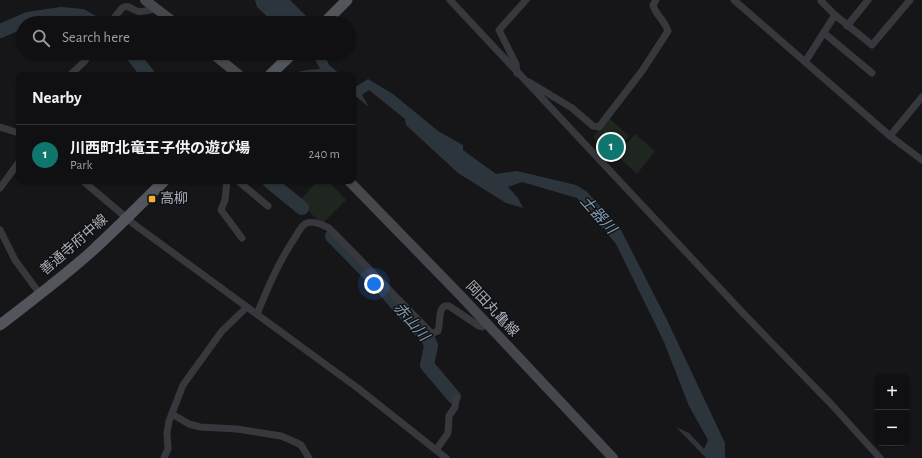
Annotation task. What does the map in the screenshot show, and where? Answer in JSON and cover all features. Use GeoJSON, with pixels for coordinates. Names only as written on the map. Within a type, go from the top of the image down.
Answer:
{"type":"FeatureCollection","features":[{"type":"Feature","properties":{"kind":"main road"},"geometry":{"type":"LineString","coordinates":[[145,0],[167,16]]}},
{"type":"Feature","properties":{"kind":"main road"},"geometry":{"type":"LineString","coordinates":[[331,16],[347,0]]}},
{"type":"Feature","properties":{"kind":"main road"},"geometry":{"type":"LineString","coordinates":[[220,60],[234,72]]}},
{"type":"Feature","properties":{"kind":"main road"},"geometry":{"type":"LineString","coordinates":[[273,72],[286,60]]}},
{"type":"Feature","properties":{"kind":"main road","name":"善通寺府中線"},"geometry":{"type":"LineString","coordinates":[[0,325],[86,256],[161,184]]}},
{"type":"Feature","properties":{"kind":"main road","name":"岡田丸亀線"},"geometry":{"type":"LineString","coordinates":[[352,184],[460,295],[613,458]]}},
{"type":"Feature","properties":{"kind":"street"},"geometry":{"type":"LineString","coordinates":[[450,0],[742,312],[832,404],[880,458]]}},
{"type":"Feature","properties":{"kind":"street"},"geometry":{"type":"LineString","coordinates":[[526,0],[499,30],[520,75],[572,108],[593,126],[599,127],[642,71],[668,31],[665,22],[655,12],[653,5],[656,0]]}},
{"type":"Feature","properties":{"kind":"street"},"geometry":{"type":"LineString","coordinates":[[734,0],[890,136],[922,160]]}},
{"type":"Feature","properties":{"kind":"street"},"geometry":{"type":"LineString","coordinates":[[822,0],[821,1],[847,26],[872,45],[910,0]]}},
{"type":"Feature","properties":{"kind":"street"},"geometry":{"type":"LineString","coordinates":[[847,26],[868,0]]}},
{"type":"Feature","properties":{"kind":"street"},"geometry":{"type":"LineString","coordinates":[[116,16],[125,6],[137,11],[157,8]]}},
{"type":"Feature","properties":{"kind":"street"},"geometry":{"type":"LineString","coordinates":[[805,62],[836,15]]}},
{"type":"Feature","properties":{"kind":"street"},"geometry":{"type":"LineString","coordinates":[[824,33],[872,73]]}},
{"type":"Feature","properties":{"kind":"street"},"geometry":{"type":"LineString","coordinates":[[73,72],[85,60]]}},
{"type":"Feature","properties":{"kind":"street"},"geometry":{"type":"LineString","coordinates":[[890,136],[922,96]]}},
{"type":"Feature","properties":{"kind":"street"},"geometry":{"type":"LineString","coordinates":[[0,126],[16,132]]}},
{"type":"Feature","properties":{"kind":"street"},"geometry":{"type":"LineString","coordinates":[[0,188],[16,166]]}},
{"type":"Feature","properties":{"kind":"street"},"geometry":{"type":"LineString","coordinates":[[87,184],[127,218],[257,314],[311,356],[359,390],[446,458]]}},
{"type":"Feature","properties":{"kind":"street"},"geometry":{"type":"LineString","coordinates":[[227,184],[225,200],[221,210],[242,238]]}},
{"type":"Feature","properties":{"kind":"street"},"geometry":{"type":"LineString","coordinates":[[242,184],[268,206]]}},
{"type":"Feature","properties":{"kind":"street"},"geometry":{"type":"LineString","coordinates":[[257,314],[285,253],[301,229],[309,222],[329,228],[430,332],[434,333],[438,331],[440,325],[440,311],[445,305],[449,306],[479,326],[482,327],[486,324]]}},
{"type":"Feature","properties":{"kind":"street"},"geometry":{"type":"LineString","coordinates":[[0,230],[15,260],[40,294]]}},
{"type":"Feature","properties":{"kind":"street"},"geometry":{"type":"LineString","coordinates":[[164,458],[168,449],[168,427],[182,385],[222,331],[247,307]]}},
{"type":"Feature","properties":{"kind":"street"},"geometry":{"type":"LineString","coordinates":[[436,450],[448,433],[449,416],[455,407],[456,398]]}},
{"type":"Feature","properties":{"kind":"street"},"geometry":{"type":"LineString","coordinates":[[172,414],[189,424],[200,427],[281,436],[301,445],[309,458]]}},
{"type":"Feature","properties":{"kind":"shaded area"},"geometry":{"type":"Polygon","coordinates":[[[609,118],[629,136],[612,158],[593,137],[609,118]]]}},
{"type":"Feature","properties":{"kind":"shaded area"},"geometry":{"type":"Polygon","coordinates":[[[635,134],[655,151],[637,174],[616,155],[635,134]]]}},
{"type":"Feature","properties":{"kind":"shaded area"},"geometry":{"type":"Polygon","coordinates":[[[314,184],[331,184],[346,200],[322,224],[299,202],[314,184]]]}},
{"type":"Feature","properties":{"kind":"water"},"geometry":{"type":"Polygon","coordinates":[[[255,0],[290,0],[306,16],[267,16],[257,7],[255,0]]]}},
{"type":"Feature","properties":{"kind":"water"},"geometry":{"type":"Polygon","coordinates":[[[316,60],[327,60],[329,65],[337,72],[298,72],[307,70],[320,69],[316,60]]]}},
{"type":"Feature","properties":{"kind":"water","name":"土器川"},"geometry":{"type":"Polygon","coordinates":[[[368,79],[393,94],[438,131],[463,145],[463,150],[496,174],[517,171],[576,185],[586,191],[620,228],[667,320],[725,443],[725,458],[706,458],[676,427],[689,433],[704,449],[708,440],[689,406],[664,342],[616,244],[577,198],[522,182],[508,187],[518,198],[523,208],[506,203],[458,173],[406,125],[405,119],[369,90],[362,95],[369,107],[356,96],[356,85],[368,79]]]}},
{"type":"Feature","properties":{"kind":"waterway","name":"赤山川"},"geometry":{"type":"LineString","coordinates":[[48,16],[61,14],[82,16]]}},
{"type":"Feature","properties":{"kind":"waterway","name":"赤山川"},"geometry":{"type":"LineString","coordinates":[[0,31],[16,24]]}},
{"type":"Feature","properties":{"kind":"waterway","name":"赤山川"},"geometry":{"type":"LineString","coordinates":[[136,60],[146,72]]}},
{"type":"Feature","properties":{"kind":"waterway","name":"赤山川"},"geometry":{"type":"LineString","coordinates":[[273,184],[302,208]]}},
{"type":"Feature","properties":{"kind":"waterway","name":"赤山川"},"geometry":{"type":"LineString","coordinates":[[332,236],[380,285],[428,338],[431,346],[427,365],[454,397]]}},
{"type":"Feature","properties":{"kind":"place","name":"川西町北竜王子供の遊び場"},"geometry":{"type":"Point","coordinates":[611,147]}},
{"type":"Feature","properties":{"kind":"place","name":"高柳"},"geometry":{"type":"Point","coordinates":[152,199]}}]}
